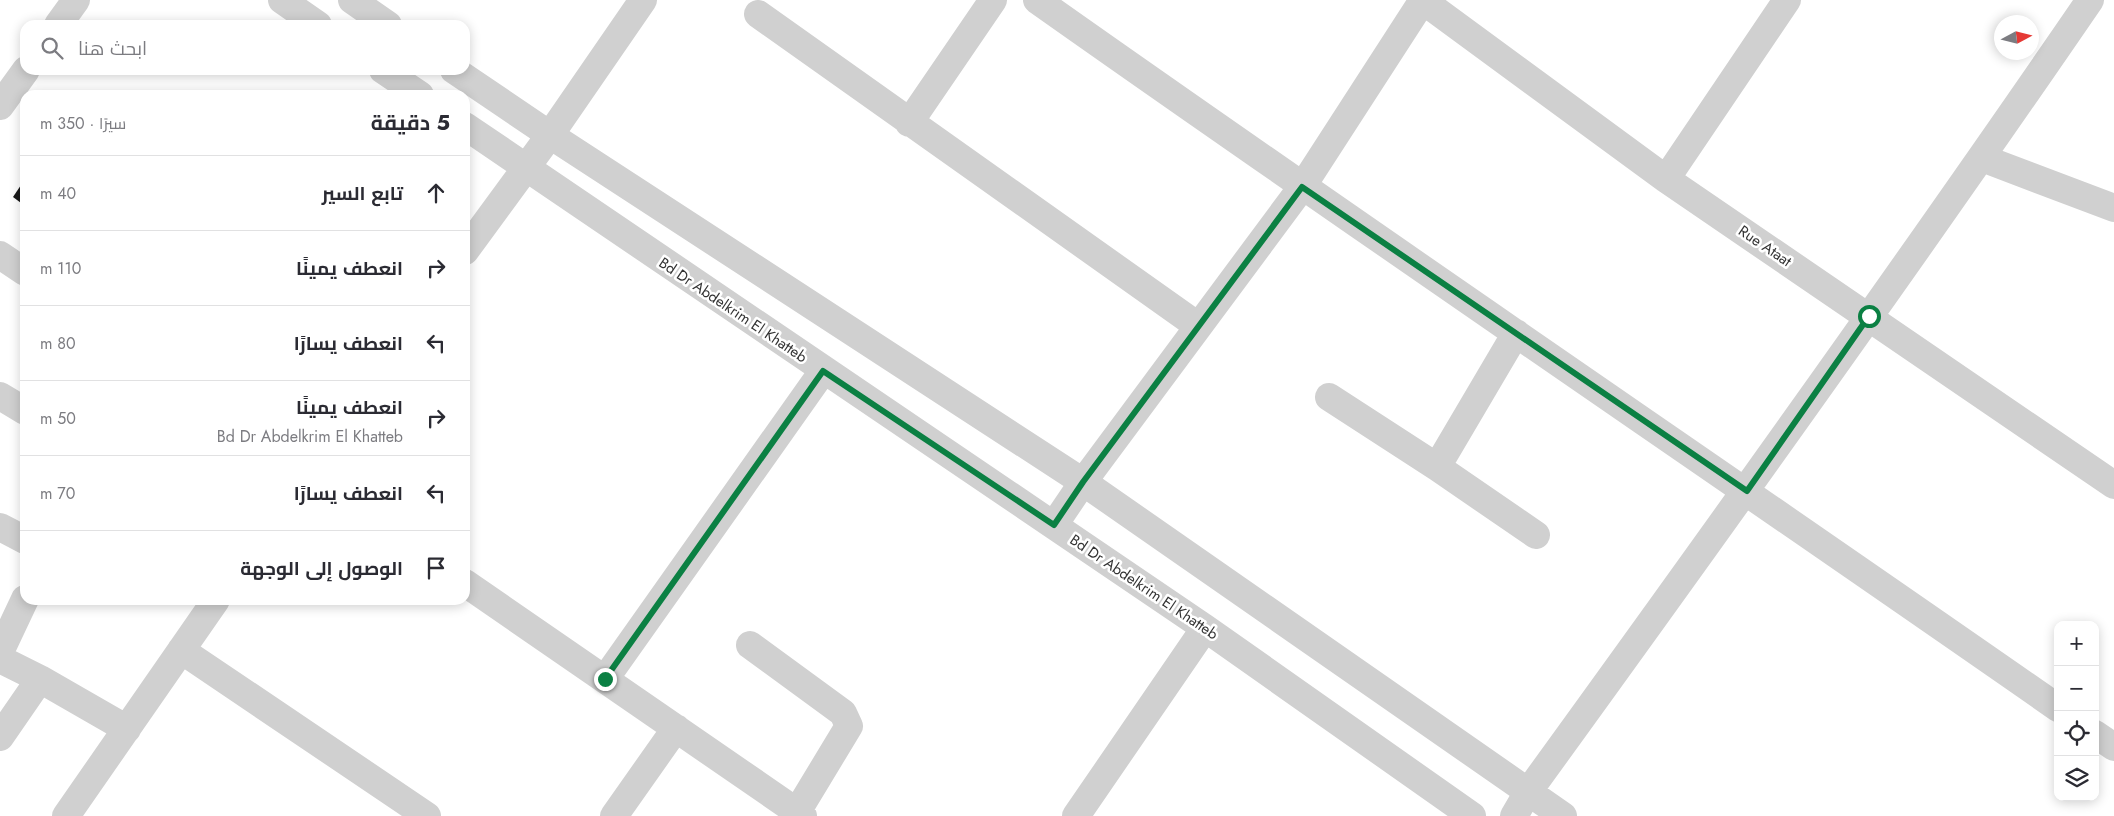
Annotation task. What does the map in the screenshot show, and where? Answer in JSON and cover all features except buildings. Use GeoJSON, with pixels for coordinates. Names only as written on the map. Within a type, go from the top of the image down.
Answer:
{"type":"FeatureCollection","features":[{"type":"Feature","properties":{"kind":"street"},"geometry":{"type":"LineString","coordinates":[[62,20],[76,0]]}},
{"type":"Feature","properties":{"kind":"street"},"geometry":{"type":"LineString","coordinates":[[282,0],[311,20]]}},
{"type":"Feature","properties":{"kind":"street"},"geometry":{"type":"LineString","coordinates":[[352,0],[381,20]]}},
{"type":"Feature","properties":{"kind":"street"},"geometry":{"type":"LineString","coordinates":[[470,244],[550,135],[644,0]]}},
{"type":"Feature","properties":{"kind":"street"},"geometry":{"type":"LineString","coordinates":[[908,123],[993,0]]}},
{"type":"Feature","properties":{"kind":"street"},"geometry":{"type":"LineString","coordinates":[[1037,0],[1302,187],[1747,491],[2054,705]]}},
{"type":"Feature","properties":{"kind":"street"},"geometry":{"type":"LineString","coordinates":[[1054,525],[1083,482],[1302,187],[1423,0]]}},
{"type":"Feature","properties":{"kind":"street","name":"Rue Ataat"},"geometry":{"type":"LineString","coordinates":[[1423,0],[1666,179],[2114,485]]}},
{"type":"Feature","properties":{"kind":"street"},"geometry":{"type":"LineString","coordinates":[[1666,179],[1787,0]]}},
{"type":"Feature","properties":{"kind":"street"},"geometry":{"type":"LineString","coordinates":[[1514,816],[1528,792],[1747,491],[1982,158],[2090,0]]}},
{"type":"Feature","properties":{"kind":"street"},"geometry":{"type":"LineString","coordinates":[[758,14],[908,123],[1198,326]]}},
{"type":"Feature","properties":{"kind":"street"},"geometry":{"type":"LineString","coordinates":[[0,106],[22,75]]}},
{"type":"Feature","properties":{"kind":"street"},"geometry":{"type":"LineString","coordinates":[[391,75],[413,90]]}},
{"type":"Feature","properties":{"kind":"street"},"geometry":{"type":"LineString","coordinates":[[461,75],[550,135],[1083,482],[1563,816]]}},
{"type":"Feature","properties":{"kind":"street","name":"Bd Dr Abdelkrim El Khatteb"},"geometry":{"type":"LineString","coordinates":[[470,130],[823,371],[1205,628],[1472,816]]}},
{"type":"Feature","properties":{"kind":"street"},"geometry":{"type":"LineString","coordinates":[[1982,158],[2114,208]]}},
{"type":"Feature","properties":{"kind":"street"},"geometry":{"type":"LineString","coordinates":[[0,254],[20,268]]}},
{"type":"Feature","properties":{"kind":"street"},"geometry":{"type":"LineString","coordinates":[[1436,467],[1516,333]]}},
{"type":"Feature","properties":{"kind":"street"},"geometry":{"type":"LineString","coordinates":[[605,679],[823,371]]}},
{"type":"Feature","properties":{"kind":"street"},"geometry":{"type":"LineString","coordinates":[[0,396],[20,408]]}},
{"type":"Feature","properties":{"kind":"street"},"geometry":{"type":"LineString","coordinates":[[1329,397],[1536,535]]}},
{"type":"Feature","properties":{"kind":"street"},"geometry":{"type":"LineString","coordinates":[[0,527],[20,537]]}},
{"type":"Feature","properties":{"kind":"street"},"geometry":{"type":"LineString","coordinates":[[470,586],[800,814],[849,726],[844,713],[750,645]]}},
{"type":"Feature","properties":{"kind":"street"},"geometry":{"type":"LineString","coordinates":[[0,652],[22,605]]}},
{"type":"Feature","properties":{"kind":"street"},"geometry":{"type":"LineString","coordinates":[[68,816],[212,605]]}},
{"type":"Feature","properties":{"kind":"street"},"geometry":{"type":"LineString","coordinates":[[1076,816],[1205,628]]}},
{"type":"Feature","properties":{"kind":"street"},"geometry":{"type":"LineString","coordinates":[[181,650],[427,816]]}},
{"type":"Feature","properties":{"kind":"street"},"geometry":{"type":"LineString","coordinates":[[0,659],[40,679],[127,729]]}},
{"type":"Feature","properties":{"kind":"street"},"geometry":{"type":"LineString","coordinates":[[0,737],[40,679]]}},
{"type":"Feature","properties":{"kind":"street"},"geometry":{"type":"LineString","coordinates":[[614,816],[676,728]]}},
{"type":"Feature","properties":{"kind":"street"},"geometry":{"type":"LineString","coordinates":[[2099,737],[2114,748]]}},
{"type":"Feature","properties":{"kind":"route"},"geometry":{"type":"LineString","coordinates":[[605,679],[823,371],[1054,525],[1083,482],[1302,187],[1747,491],[1869,316]]}}]}
